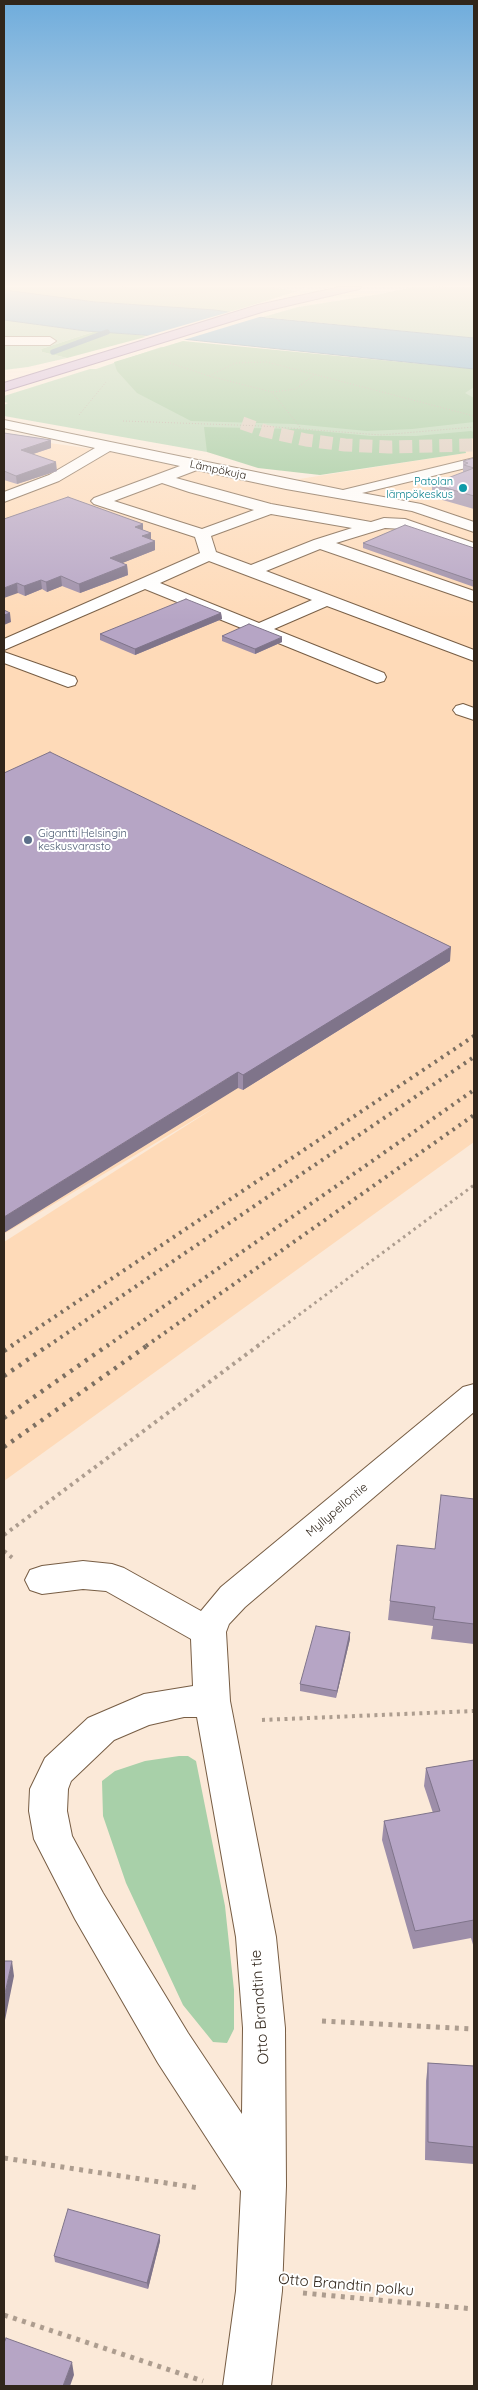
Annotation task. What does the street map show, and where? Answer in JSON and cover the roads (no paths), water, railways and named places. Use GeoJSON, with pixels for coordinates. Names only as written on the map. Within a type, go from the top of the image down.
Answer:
{"type":"FeatureCollection","features":[{"type":"Feature","properties":{"kind":"street","name":"Lämpökuja"},"geometry":{"type":"LineString","coordinates":[[4,424],[286,484],[415,508],[474,527]]}},
{"type":"Feature","properties":{"kind":"street"},"geometry":{"type":"LineString","coordinates":[[4,497],[54,478],[108,446]]}},
{"type":"Feature","properties":{"kind":"street"},"geometry":{"type":"LineString","coordinates":[[341,493],[474,462]]}},
{"type":"Feature","properties":{"kind":"street"},"geometry":{"type":"LineString","coordinates":[[196,465],[99,501],[202,534],[270,509]]}},
{"type":"Feature","properties":{"kind":"street"},"geometry":{"type":"LineString","coordinates":[[162,478],[194,489],[270,509],[372,527]]}},
{"type":"Feature","properties":{"kind":"street"},"geometry":{"type":"LineString","coordinates":[[251,571],[320,543],[384,523],[405,524],[474,548]]}},
{"type":"Feature","properties":{"kind":"street"},"geometry":{"type":"LineString","coordinates":[[202,534],[209,555]]}},
{"type":"Feature","properties":{"kind":"street"},"geometry":{"type":"LineString","coordinates":[[320,543],[474,597]]}},
{"type":"Feature","properties":{"kind":"street"},"geometry":{"type":"LineString","coordinates":[[4,645],[209,555],[474,656]]}},
{"type":"Feature","properties":{"kind":"street"},"geometry":{"type":"LineString","coordinates":[[145,583],[377,677]]}},
{"type":"Feature","properties":{"kind":"street"},"geometry":{"type":"LineString","coordinates":[[260,630],[327,600]]}},
{"type":"Feature","properties":{"kind":"street"},"geometry":{"type":"LineString","coordinates":[[10,659],[45,644],[62,620]]}},
{"type":"Feature","properties":{"kind":"street"},"geometry":{"type":"LineString","coordinates":[[10,659],[68,681]]}},
{"type":"Feature","properties":{"kind":"street","name":"Myllypellontie"},"geometry":{"type":"LineString","coordinates":[[208,1632],[216,1615],[233,1597],[474,1395]]}},
{"type":"Feature","properties":{"kind":"street"},"geometry":{"type":"LineString","coordinates":[[42,1580],[83,1575],[112,1578],[208,1632]]}},
{"type":"Feature","properties":{"kind":"street","name":"Otto Brandtin tie"},"geometry":{"type":"LineString","coordinates":[[208,1632],[212,1702],[256,1938],[264,2028],[264,2186],[259,2292],[247,2386]]}},
{"type":"Feature","properties":{"kind":"street"},"geometry":{"type":"LineString","coordinates":[[212,1702],[184,1702],[144,1710],[101,1729],[58,1770],[49,1789],[48,1811],[53,1839],[89,1906],[173,2048],[264,2186]]}},
{"type":"Feature","properties":{"kind":"tunnel"},"geometry":{"type":"LineString","coordinates":[[242,423],[265,431],[306,440],[345,445],[389,447],[474,445]]}},
{"type":"Feature","properties":{"kind":"railway"},"geometry":{"type":"LineString","coordinates":[[11,1346],[474,1036]]}},
{"type":"Feature","properties":{"kind":"railway"},"geometry":{"type":"LineString","coordinates":[[48,1346],[474,1057]]}},
{"type":"Feature","properties":{"kind":"railway"},"geometry":{"type":"LineString","coordinates":[[107,1346],[474,1090]]}},
{"type":"Feature","properties":{"kind":"railway"},"geometry":{"type":"LineString","coordinates":[[146,1346],[474,1115]]}},
{"type":"Feature","properties":{"kind":"railway"},"geometry":{"type":"LineString","coordinates":[[4,1351],[13,1345]]}},
{"type":"Feature","properties":{"kind":"railway"},"geometry":{"type":"LineString","coordinates":[[4,1376],[49,1345]]}},
{"type":"Feature","properties":{"kind":"railway"},"geometry":{"type":"LineString","coordinates":[[4,1418],[108,1345]]}},
{"type":"Feature","properties":{"kind":"railway"},"geometry":{"type":"LineString","coordinates":[[4,1447],[148,1345]]}},
{"type":"Feature","properties":{"kind":"place","name":"Patolan lämpökeskus"},"geometry":{"type":"Point","coordinates":[463,488]}},
{"type":"Feature","properties":{"kind":"place","name":"Gigantti Helsingin keskusvarasto"},"geometry":{"type":"Point","coordinates":[28,840]}}]}
